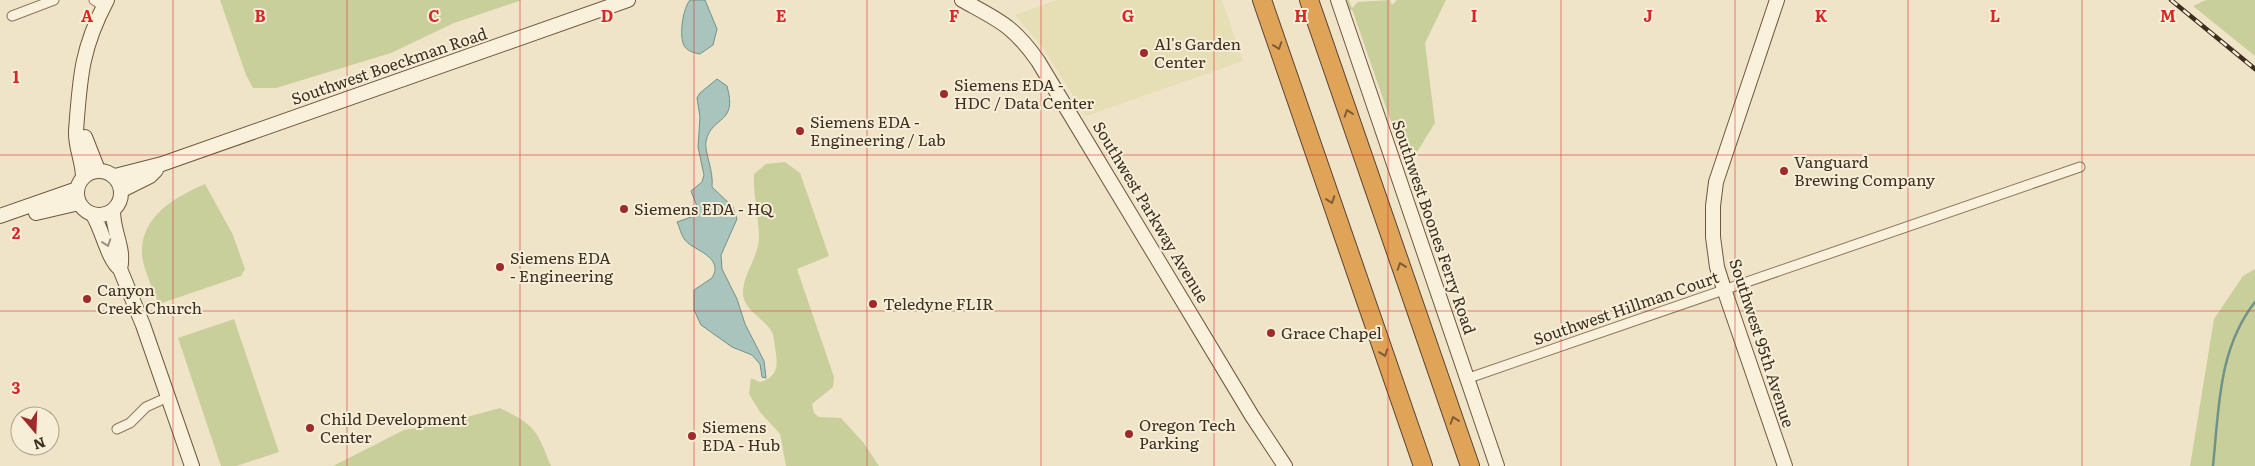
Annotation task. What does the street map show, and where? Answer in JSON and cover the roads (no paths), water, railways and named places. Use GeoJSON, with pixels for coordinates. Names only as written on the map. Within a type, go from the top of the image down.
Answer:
{"type":"FeatureCollection","features":[{"type":"Feature","properties":{"kind":"highway"},"geometry":{"type":"LineString","coordinates":[[1262,0],[1423,466]]}},
{"type":"Feature","properties":{"kind":"highway"},"geometry":{"type":"LineString","coordinates":[[1308,0],[1470,466]]}},
{"type":"Feature","properties":{"kind":"main road","name":"Southwest Boeckman Road"},"geometry":{"type":"LineString","coordinates":[[114,176],[162,164],[628,0]]}},
{"type":"Feature","properties":{"kind":"main road","name":"Southwest Parkway Avenue"},"geometry":{"type":"LineString","coordinates":[[962,0],[989,13],[1007,26],[1026,44],[1038,61],[1252,416],[1285,466]]}},
{"type":"Feature","properties":{"kind":"main road","name":"Southwest Boones Ferry Road"},"geometry":{"type":"LineString","coordinates":[[1338,0],[1497,466]]}},
{"type":"Feature","properties":{"kind":"main road","name":"Southwest 95th Avenue"},"geometry":{"type":"LineString","coordinates":[[1777,0],[1716,182],[1713,206],[1713,237],[1717,267],[1785,466]]}},
{"type":"Feature","properties":{"kind":"main road"},"geometry":{"type":"LineString","coordinates":[[101,2],[84,56],[77,105],[79,123],[98,170],[114,176],[122,190],[121,198],[113,211],[113,223],[123,256],[120,269]]}},
{"type":"Feature","properties":{"kind":"main road"},"geometry":{"type":"LineString","coordinates":[[79,123],[76,131],[80,183],[79,204],[85,211],[93,215],[107,214],[113,211]]}},
{"type":"Feature","properties":{"kind":"main road","name":"Southwest Boeckman Road"},"geometry":{"type":"LineString","coordinates":[[122,190],[150,176],[162,164]]}},
{"type":"Feature","properties":{"kind":"main road"},"geometry":{"type":"LineString","coordinates":[[0,216],[80,183],[98,170]]}},
{"type":"Feature","properties":{"kind":"main road"},"geometry":{"type":"LineString","coordinates":[[0,224],[63,206],[79,204]]}},
{"type":"Feature","properties":{"kind":"main road"},"geometry":{"type":"LineString","coordinates":[[93,215],[103,232],[113,263],[120,269],[192,466]]}},
{"type":"Feature","properties":{"kind":"street"},"geometry":{"type":"LineString","coordinates":[[12,16],[54,0]]}},
{"type":"Feature","properties":{"kind":"street","name":"Southwest Hillman Court"},"geometry":{"type":"LineString","coordinates":[[1466,379],[2080,167]]}},
{"type":"Feature","properties":{"kind":"street"},"geometry":{"type":"LineString","coordinates":[[116,429],[130,423],[146,407],[168,397]]}},
{"type":"Feature","properties":{"kind":"water"},"geometry":{"type":"Polygon","coordinates":[[[690,0],[705,0],[717,29],[713,45],[700,54],[687,49],[683,43],[683,16],[690,0]]]}},
{"type":"Feature","properties":{"kind":"water"},"geometry":{"type":"Polygon","coordinates":[[[717,79],[727,86],[730,98],[729,107],[727,114],[709,133],[706,141],[706,151],[712,175],[712,187],[733,207],[737,219],[721,255],[722,269],[737,299],[745,324],[764,361],[766,378],[762,377],[760,364],[752,355],[732,347],[701,325],[694,310],[694,290],[712,278],[715,271],[714,265],[711,259],[686,241],[677,222],[700,214],[691,191],[702,182],[704,175],[698,147],[700,117],[697,98],[700,93],[717,79]]]}},
{"type":"Feature","properties":{"kind":"waterway"},"geometry":{"type":"LineString","coordinates":[[2213,466],[2219,401],[2227,360],[2243,320],[2255,302]]}},
{"type":"Feature","properties":{"kind":"railway"},"geometry":{"type":"LineString","coordinates":[[2171,0],[2255,69]]}},
{"type":"Feature","properties":{"kind":"place","name":"Al's Garden Center"},"geometry":{"type":"Point","coordinates":[1144,53]}},
{"type":"Feature","properties":{"kind":"place","name":"Siemens EDA - HDC / Data Center"},"geometry":{"type":"Point","coordinates":[944,94]}},
{"type":"Feature","properties":{"kind":"place","name":"Siemens EDA - Engineering / Lab"},"geometry":{"type":"Point","coordinates":[800,131]}},
{"type":"Feature","properties":{"kind":"place","name":"Vanguard Brewing Company"},"geometry":{"type":"Point","coordinates":[1784,171]}},
{"type":"Feature","properties":{"kind":"place","name":"Siemens EDA - HQ"},"geometry":{"type":"Point","coordinates":[624,209]}},
{"type":"Feature","properties":{"kind":"place","name":"Siemens EDA - Engineering"},"geometry":{"type":"Point","coordinates":[500,267]}},
{"type":"Feature","properties":{"kind":"place","name":"Canyon Creek Church"},"geometry":{"type":"Point","coordinates":[87,299]}},
{"type":"Feature","properties":{"kind":"place","name":"Teledyne FLIR"},"geometry":{"type":"Point","coordinates":[873,304]}},
{"type":"Feature","properties":{"kind":"place","name":"Grace Chapel"},"geometry":{"type":"Point","coordinates":[1271,333]}},
{"type":"Feature","properties":{"kind":"place","name":"Child Development Center"},"geometry":{"type":"Point","coordinates":[310,428]}},
{"type":"Feature","properties":{"kind":"place","name":"Oregon Tech Parking"},"geometry":{"type":"Point","coordinates":[1129,434]}},
{"type":"Feature","properties":{"kind":"place","name":"Siemens EDA - Hub"},"geometry":{"type":"Point","coordinates":[692,436]}}]}
